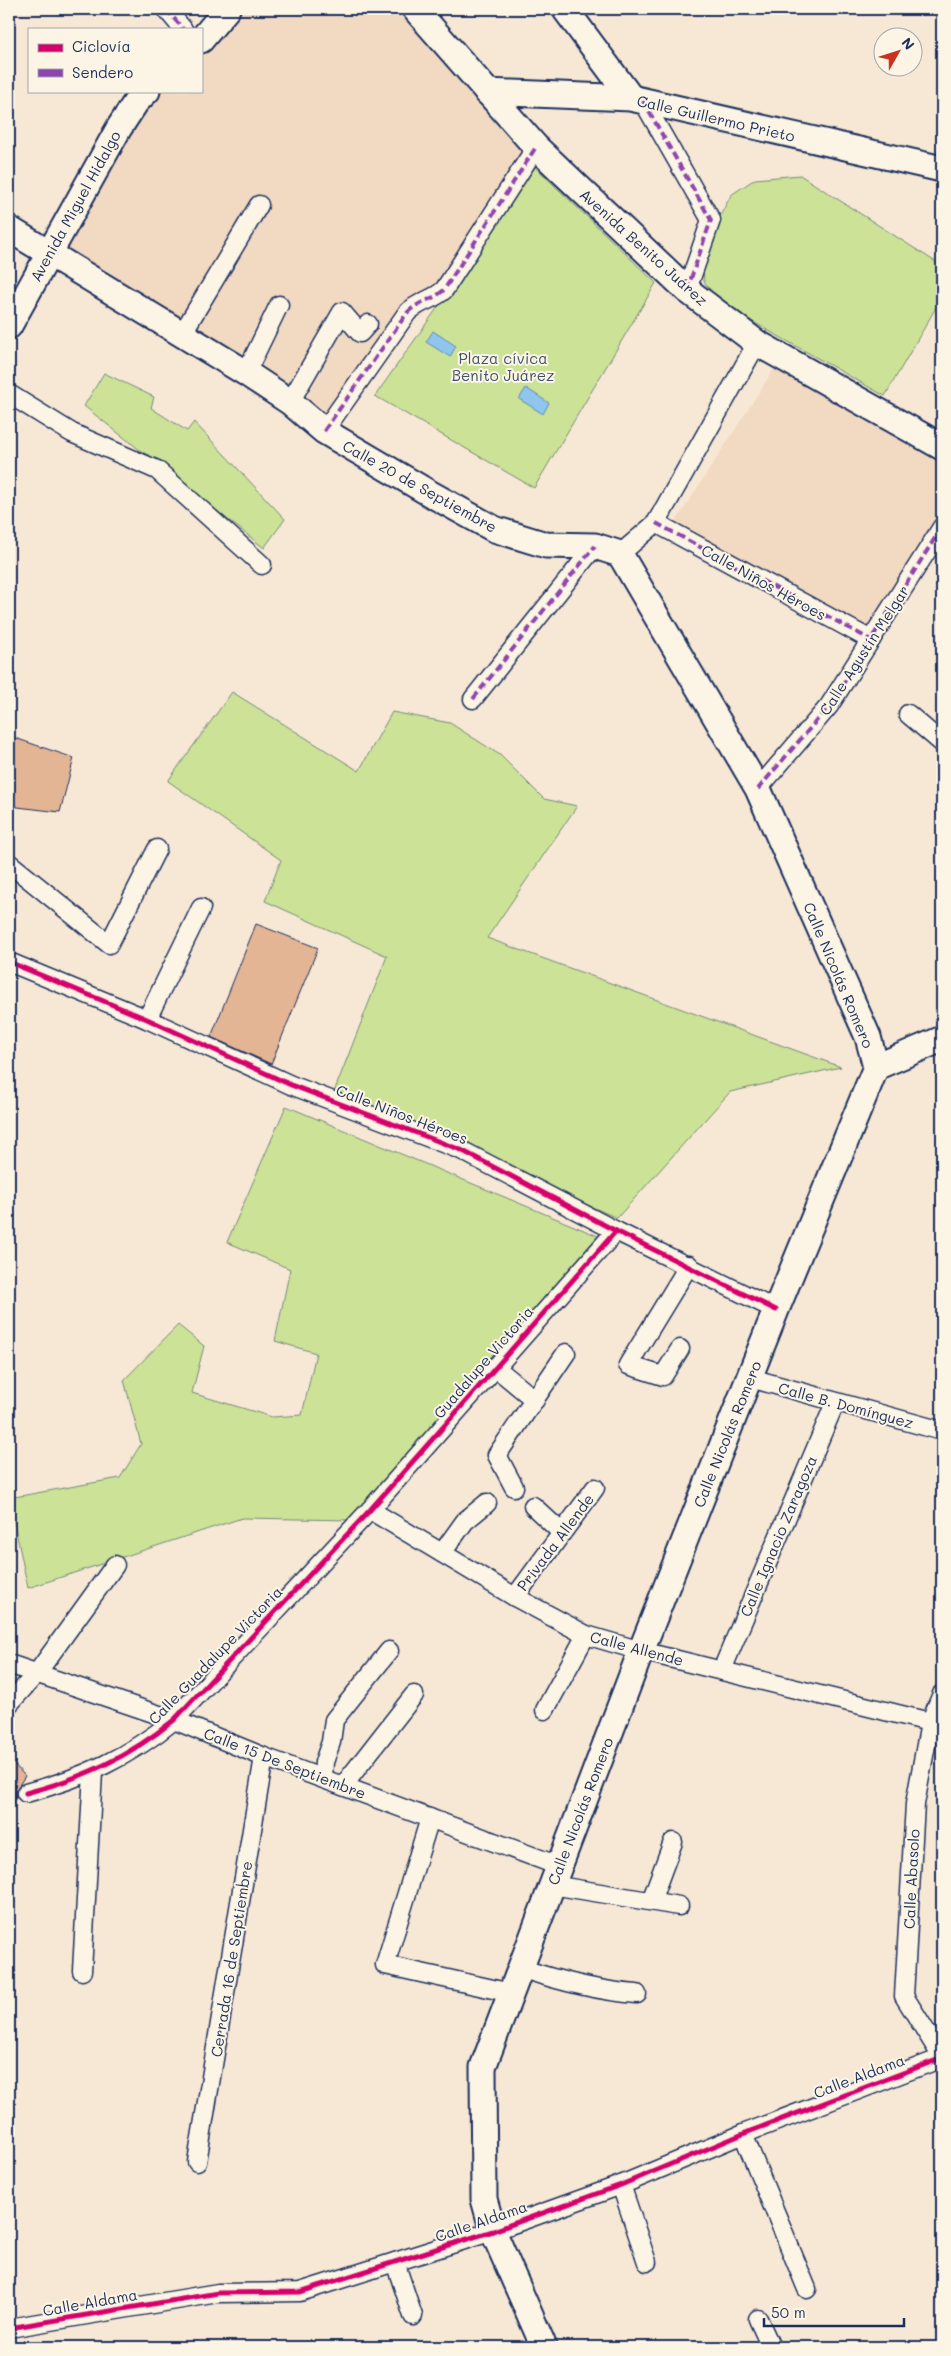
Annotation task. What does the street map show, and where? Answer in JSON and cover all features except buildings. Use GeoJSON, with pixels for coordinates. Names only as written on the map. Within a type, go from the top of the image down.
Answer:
{"type":"FeatureCollection","features":[{"type":"Feature","properties":{"kind":"main road"},"geometry":{"type":"LineString","coordinates":[[202,39],[227,9]]}},
{"type":"Feature","properties":{"kind":"main road","name":"Avenida Benito Juárez"},"geometry":{"type":"LineString","coordinates":[[415,9],[536,147],[687,290],[757,343],[942,446]]}},
{"type":"Feature","properties":{"kind":"main road"},"geometry":{"type":"LineString","coordinates":[[565,9],[637,99]]}},
{"type":"Feature","properties":{"kind":"main road","name":"Avenida Miguel Hidalgo"},"geometry":{"type":"LineString","coordinates":[[9,326],[119,128],[136,102],[146,92]]}},
{"type":"Feature","properties":{"kind":"main road","name":"Calle Guillermo Prieto"},"geometry":{"type":"LineString","coordinates":[[487,92],[637,99],[942,169]]}},
{"type":"Feature","properties":{"kind":"main road","name":"Calle 20 de Septiembre"},"geometry":{"type":"LineString","coordinates":[[9,229],[290,402],[324,431],[428,493],[494,529],[546,545],[595,546],[620,554]]}},
{"type":"Feature","properties":{"kind":"main road","name":"Calle Nicolás Romero"},"geometry":{"type":"LineString","coordinates":[[544,2347],[493,2231],[484,2199],[482,2067],[641,1651],[776,1310],[876,1067],[868,1037],[758,789],[620,554]]}},
{"type":"Feature","properties":{"kind":"main road"},"geometry":{"type":"LineString","coordinates":[[876,1067],[942,1039]]}},
{"type":"Feature","properties":{"kind":"street"},"geometry":{"type":"LineString","coordinates":[[166,9],[182,28]]}},
{"type":"Feature","properties":{"kind":"street"},"geometry":{"type":"LineString","coordinates":[[637,99],[711,220],[687,290]]}},
{"type":"Feature","properties":{"kind":"street"},"geometry":{"type":"LineString","coordinates":[[324,431],[407,313],[417,303],[436,297],[444,290],[536,147]]}},
{"type":"Feature","properties":{"kind":"street"},"geometry":{"type":"LineString","coordinates":[[182,334],[259,205]]}},
{"type":"Feature","properties":{"kind":"street"},"geometry":{"type":"LineString","coordinates":[[246,374],[279,305]]}},
{"type":"Feature","properties":{"kind":"street"},"geometry":{"type":"LineString","coordinates":[[290,402],[342,312],[360,333],[368,324]]}},
{"type":"Feature","properties":{"kind":"street"},"geometry":{"type":"LineString","coordinates":[[620,554],[656,523],[757,343]]}},
{"type":"Feature","properties":{"kind":"street"},"geometry":{"type":"LineString","coordinates":[[9,394],[72,433],[156,470],[262,565]]}},
{"type":"Feature","properties":{"kind":"street","name":"Calle Niños Héroes"},"geometry":{"type":"LineString","coordinates":[[656,523],[871,640]]}},
{"type":"Feature","properties":{"kind":"street","name":"Calle Agustín Melgar"},"geometry":{"type":"LineString","coordinates":[[758,789],[829,706],[942,527]]}},
{"type":"Feature","properties":{"kind":"street"},"geometry":{"type":"LineString","coordinates":[[473,698],[595,546]]}},
{"type":"Feature","properties":{"kind":"street"},"geometry":{"type":"LineString","coordinates":[[908,714],[942,743]]}},
{"type":"Feature","properties":{"kind":"street"},"geometry":{"type":"LineString","coordinates":[[9,863],[110,944],[157,849]]}},
{"type":"Feature","properties":{"kind":"street"},"geometry":{"type":"LineString","coordinates":[[147,1019],[201,908]]}},
{"type":"Feature","properties":{"kind":"street","name":"Calle Niños Héroes"},"geometry":{"type":"LineString","coordinates":[[9,962],[147,1019],[291,1085],[461,1150],[616,1231],[689,1265],[776,1310]]}},
{"type":"Feature","properties":{"kind":"street","name":"Guadalupe Victoria"},"geometry":{"type":"LineString","coordinates":[[370,1510],[616,1231]]}},
{"type":"Feature","properties":{"kind":"street"},"geometry":{"type":"LineString","coordinates":[[680,1349],[664,1376],[628,1365],[689,1265]]}},
{"type":"Feature","properties":{"kind":"street"},"geometry":{"type":"LineString","coordinates":[[514,1487],[497,1455],[566,1353]]}},
{"type":"Feature","properties":{"kind":"street"},"geometry":{"type":"LineString","coordinates":[[495,1367],[535,1400]]}},
{"type":"Feature","properties":{"kind":"street","name":"Calle B. Domínguez"},"geometry":{"type":"LineString","coordinates":[[750,1378],[834,1403],[942,1431]]}},
{"type":"Feature","properties":{"kind":"street","name":"Calle Ignacio Zaragoza"},"geometry":{"type":"LineString","coordinates":[[722,1670],[834,1403]]}},
{"type":"Feature","properties":{"kind":"street","name":"Privada Allende"},"geometry":{"type":"LineString","coordinates":[[515,1597],[595,1488]]}},
{"type":"Feature","properties":{"kind":"street"},"geometry":{"type":"LineString","coordinates":[[442,1553],[465,1521],[487,1503]]}},
{"type":"Feature","properties":{"kind":"street"},"geometry":{"type":"LineString","coordinates":[[533,1506],[561,1532]]}},
{"type":"Feature","properties":{"kind":"street","name":"Calle Allende"},"geometry":{"type":"LineString","coordinates":[[370,1510],[515,1597],[586,1635],[641,1651],[936,1724]]}},
{"type":"Feature","properties":{"kind":"street","name":"Calle Guadalupe Victoria"},"geometry":{"type":"LineString","coordinates":[[26,1793],[93,1772],[148,1742],[174,1720],[370,1510]]}},
{"type":"Feature","properties":{"kind":"street"},"geometry":{"type":"LineString","coordinates":[[9,1704],[38,1673],[115,1565]]}},
{"type":"Feature","properties":{"kind":"street"},"geometry":{"type":"LineString","coordinates":[[545,1710],[586,1635]]}},
{"type":"Feature","properties":{"kind":"street"},"geometry":{"type":"LineString","coordinates":[[323,1778],[324,1762],[331,1742],[334,1720],[389,1651]]}},
{"type":"Feature","properties":{"kind":"street","name":"Calle 15 De Septiembre"},"geometry":{"type":"LineString","coordinates":[[9,1664],[174,1720],[264,1757],[430,1818],[556,1876],[650,1901],[680,1906]]}},
{"type":"Feature","properties":{"kind":"street","name":"Calle Abasolo"},"geometry":{"type":"LineString","coordinates":[[942,1694],[915,1804],[904,1996],[942,2058]]}},
{"type":"Feature","properties":{"kind":"street"},"geometry":{"type":"LineString","coordinates":[[343,1786],[414,1695]]}},
{"type":"Feature","properties":{"kind":"street","name":"Cerrada 16 de Septiembre"},"geometry":{"type":"LineString","coordinates":[[198,2162],[264,1757]]}},
{"type":"Feature","properties":{"kind":"street"},"geometry":{"type":"LineString","coordinates":[[82,1972],[93,1772]]}},
{"type":"Feature","properties":{"kind":"street"},"geometry":{"type":"LineString","coordinates":[[430,1818],[385,1965],[511,1993]]}},
{"type":"Feature","properties":{"kind":"street"},"geometry":{"type":"LineString","coordinates":[[650,1901],[673,1842]]}},
{"type":"Feature","properties":{"kind":"street"},"geometry":{"type":"LineString","coordinates":[[520,1968],[563,1982],[597,1990],[637,1994]]}},
{"type":"Feature","properties":{"kind":"street","name":"Calle Aldama"},"geometry":{"type":"LineString","coordinates":[[9,2328],[218,2293],[300,2292],[493,2231],[620,2185],[743,2134],[942,2058]]}},
{"type":"Feature","properties":{"kind":"street"},"geometry":{"type":"LineString","coordinates":[[743,2134],[807,2290]]}},
{"type":"Feature","properties":{"kind":"street"},"geometry":{"type":"LineString","coordinates":[[620,2185],[647,2262]]}},
{"type":"Feature","properties":{"kind":"street"},"geometry":{"type":"LineString","coordinates":[[394,2262],[413,2316]]}},
{"type":"Feature","properties":{"kind":"street"},"geometry":{"type":"LineString","coordinates":[[758,2319],[771,2347]]}},
{"type":"Feature","properties":{"kind":"shaded area"},"geometry":{"type":"Polygon","coordinates":[[[227,9],[413,9],[530,142],[440,294],[417,303],[324,431],[50,254],[148,92],[202,92],[202,41],[227,9]]]}},
{"type":"Feature","properties":{"kind":"shaded area"},"geometry":{"type":"Polygon","coordinates":[[[774,369],[942,461],[942,518],[870,635],[673,526],[774,369]]]}},
{"type":"Feature","properties":{"kind":"green space","name":"Plaza cívica Benito Juárez"},"geometry":{"type":"Polygon","coordinates":[[[528,160],[656,283],[534,488],[375,396],[450,290],[528,160]]]}},
{"type":"Feature","properties":{"kind":"green space"},"geometry":{"type":"Polygon","coordinates":[[[800,175],[942,266],[942,297],[885,396],[721,304],[704,282],[702,251],[731,195],[755,179],[800,175]]]}},
{"type":"Feature","properties":{"kind":"green space"},"geometry":{"type":"Polygon","coordinates":[[[104,373],[154,397],[151,408],[187,431],[194,422],[285,519],[264,548],[84,406],[104,373]]]}},
{"type":"Feature","properties":{"kind":"green space"},"geometry":{"type":"Polygon","coordinates":[[[232,692],[359,771],[392,712],[450,723],[500,755],[544,799],[577,806],[487,938],[841,1067],[730,1092],[617,1218],[334,1092],[387,956],[265,901],[281,860],[168,781],[232,692]]]}},
{"type":"Feature","properties":{"kind":"green space"},"geometry":{"type":"Polygon","coordinates":[[[286,1106],[598,1236],[350,1520],[242,1518],[28,1588],[9,1498],[120,1478],[141,1444],[124,1380],[178,1325],[204,1346],[192,1393],[272,1417],[302,1415],[316,1353],[275,1341],[290,1269],[227,1242],[286,1106]]]}},
{"type":"Feature","properties":{"kind":"water"},"geometry":{"type":"Polygon","coordinates":[[[433,331],[456,346],[450,357],[426,342],[433,331]]]}},
{"type":"Feature","properties":{"kind":"water"},"geometry":{"type":"Polygon","coordinates":[[[526,388],[549,403],[543,414],[519,399],[526,388]]]}},
{"type":"Feature","properties":{"kind":"marked path"},"geometry":{"type":"LineString","coordinates":[[166,9],[182,28]]}},
{"type":"Feature","properties":{"kind":"marked path"},"geometry":{"type":"LineString","coordinates":[[643,101],[711,220],[687,290]]}},
{"type":"Feature","properties":{"kind":"marked path"},"geometry":{"type":"LineString","coordinates":[[324,431],[407,313],[417,305],[444,290],[536,147]]}},
{"type":"Feature","properties":{"kind":"marked path"},"geometry":{"type":"LineString","coordinates":[[656,523],[871,640]]}},
{"type":"Feature","properties":{"kind":"marked path"},"geometry":{"type":"LineString","coordinates":[[758,789],[829,706],[942,527]]}},
{"type":"Feature","properties":{"kind":"marked path"},"geometry":{"type":"LineString","coordinates":[[473,699],[595,546]]}},
{"type":"Feature","properties":{"kind":"cycle path"},"geometry":{"type":"LineString","coordinates":[[9,962],[147,1019],[291,1085],[461,1150],[616,1231],[776,1310]]}},
{"type":"Feature","properties":{"kind":"cycle path"},"geometry":{"type":"LineString","coordinates":[[26,1793],[67,1780],[104,1765],[140,1745],[174,1720],[370,1510],[616,1231]]}},
{"type":"Feature","properties":{"kind":"cycle path"},"geometry":{"type":"LineString","coordinates":[[9,2328],[218,2293],[300,2292],[493,2231],[621,2185],[743,2134],[942,2058]]}}]}
